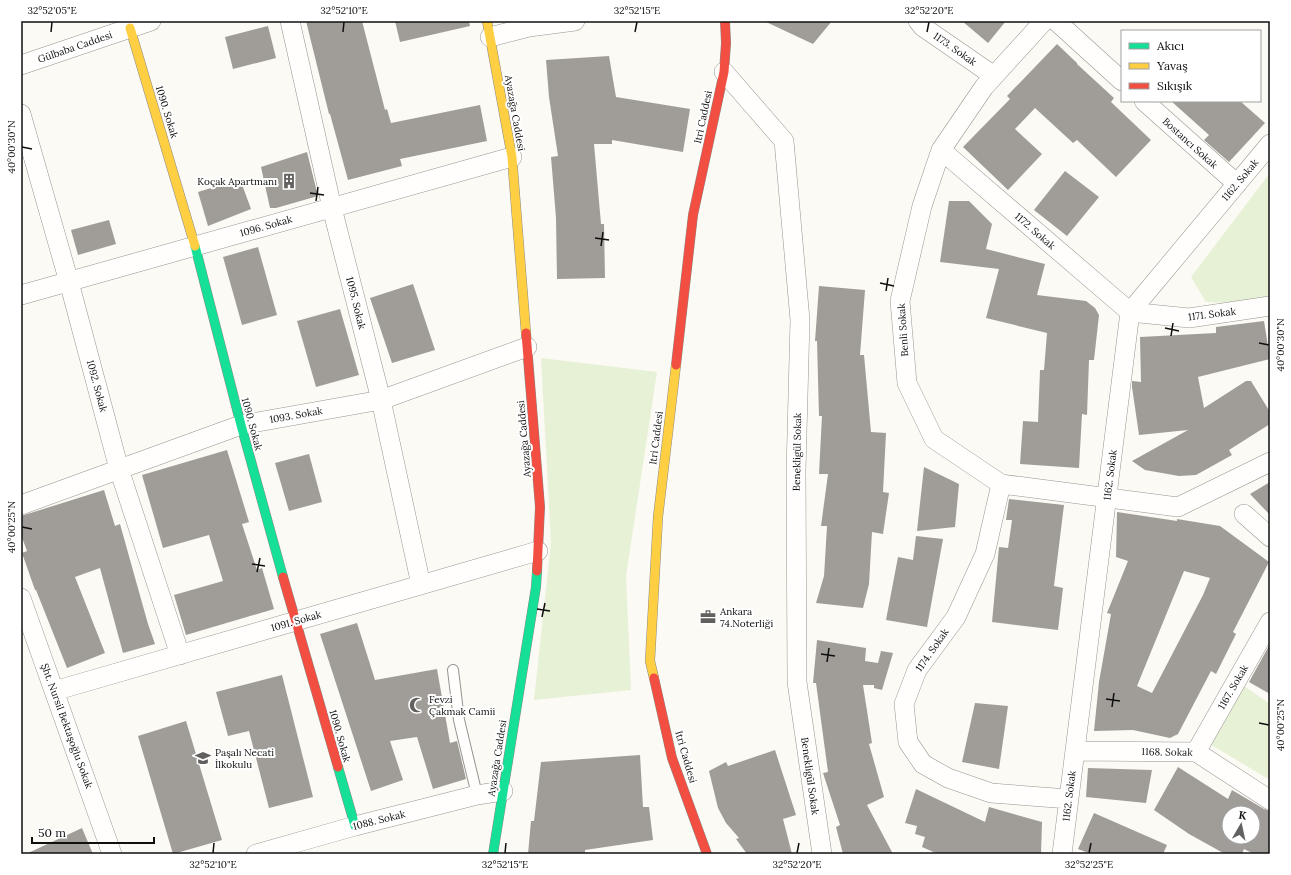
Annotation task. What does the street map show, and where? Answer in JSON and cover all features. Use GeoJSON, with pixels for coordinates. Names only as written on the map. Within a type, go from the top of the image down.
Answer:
{"type":"FeatureCollection","features":[{"type":"Feature","properties":{"kind":"street","name":"Gülbaba Caddesi"},"geometry":{"type":"LineString","coordinates":[[21,65],[151,21]]}},
{"type":"Feature","properties":{"kind":"street","name":"1095. Sokak"},"geometry":{"type":"LineString","coordinates":[[290,21],[332,208],[381,400],[421,585]]}},
{"type":"Feature","properties":{"kind":"street"},"geometry":{"type":"LineString","coordinates":[[488,29],[529,27],[575,21]]}},
{"type":"Feature","properties":{"kind":"street","name":"Itri Caddesi"},"geometry":{"type":"LineString","coordinates":[[707,854],[672,758],[650,661],[658,517],[693,215],[724,72],[726,43],[725,21]]}},
{"type":"Feature","properties":{"kind":"street","name":"1173. Sokak"},"geometry":{"type":"LineString","coordinates":[[918,21],[923,27],[994,76]]}},
{"type":"Feature","properties":{"kind":"street","name":"Benli Sokak"},"geometry":{"type":"LineString","coordinates":[[1044,21],[984,87],[941,150],[922,206],[900,301],[907,383],[934,439],[1001,484],[1178,507],[1270,462]]}},
{"type":"Feature","properties":{"kind":"street"},"geometry":{"type":"LineString","coordinates":[[1056,21],[1121,80]]}},
{"type":"Feature","properties":{"kind":"street","name":"1090. Sokak"},"geometry":{"type":"LineString","coordinates":[[130,28],[195,246],[241,425],[295,622],[355,826]]}},
{"type":"Feature","properties":{"kind":"street","name":"Ayazağa Caddesi"},"geometry":{"type":"LineString","coordinates":[[488,29],[512,157],[540,507],[536,587],[493,854]]}},
{"type":"Feature","properties":{"kind":"street","name":"Benekligül Sokak"},"geometry":{"type":"LineString","coordinates":[[724,72],[784,141],[800,320],[796,470],[797,682],[822,854]]}},
{"type":"Feature","properties":{"kind":"street","name":"Bostancı Sokak"},"geometry":{"type":"LineString","coordinates":[[1145,102],[1237,184]]}},
{"type":"Feature","properties":{"kind":"street","name":"1092. Sokak"},"geometry":{"type":"LineString","coordinates":[[21,114],[69,282],[119,469],[180,655]]}},
{"type":"Feature","properties":{"kind":"street","name":"1162. Sokak"},"geometry":{"type":"LineString","coordinates":[[1062,854],[1130,312],[1270,144]]}},
{"type":"Feature","properties":{"kind":"street","name":"1172. Sokak"},"geometry":{"type":"LineString","coordinates":[[941,150],[1130,312]]}},
{"type":"Feature","properties":{"kind":"street","name":"1096. Sokak"},"geometry":{"type":"LineString","coordinates":[[21,295],[512,157]]}},
{"type":"Feature","properties":{"kind":"street","name":"1171. Sokak"},"geometry":{"type":"LineString","coordinates":[[1130,312],[1189,318],[1270,306]]}},
{"type":"Feature","properties":{"kind":"street","name":"1093. Sokak"},"geometry":{"type":"LineString","coordinates":[[21,505],[241,425],[381,400],[527,347]]}},
{"type":"Feature","properties":{"kind":"street","name":"1174. Sokak"},"geometry":{"type":"LineString","coordinates":[[1001,484],[985,554],[956,617],[917,670],[904,704],[908,742],[923,764],[948,778],[991,793],[1069,799]]}},
{"type":"Feature","properties":{"kind":"street"},"geometry":{"type":"LineString","coordinates":[[1244,514],[1270,537]]}},
{"type":"Feature","properties":{"kind":"street","name":"1091. Sokak"},"geometry":{"type":"LineString","coordinates":[[54,691],[538,551]]}},
{"type":"Feature","properties":{"kind":"street","name":"Şht. Nursil Bektaşoğlu Sokak"},"geometry":{"type":"LineString","coordinates":[[21,598],[112,854]]}},
{"type":"Feature","properties":{"kind":"street","name":"1167. Sokak"},"geometry":{"type":"LineString","coordinates":[[1196,752],[1270,622]]}},
{"type":"Feature","properties":{"kind":"street","name":"1168. Sokak"},"geometry":{"type":"LineString","coordinates":[[1075,751],[1196,752],[1270,800]]}},
{"type":"Feature","properties":{"kind":"street","name":"1088. Sokak"},"geometry":{"type":"LineString","coordinates":[[256,854],[355,826],[477,795],[503,791]]}},
{"type":"Feature","properties":{"kind":"lane"},"geometry":{"type":"LineString","coordinates":[[453,670],[459,720],[477,795]]}},
{"type":"Feature","properties":{"kind":"green space"},"geometry":{"type":"Polygon","coordinates":[[[1270,173],[1270,298],[1238,303],[1206,302],[1191,277],[1270,173]]]}},
{"type":"Feature","properties":{"kind":"green space"},"geometry":{"type":"Polygon","coordinates":[[[541,358],[657,372],[626,576],[631,690],[534,700],[551,542],[541,358]]]}},
{"type":"Feature","properties":{"kind":"green space"},"geometry":{"type":"Polygon","coordinates":[[[1244,686],[1270,704],[1270,780],[1210,744],[1244,686]]]}},
{"type":"Feature","properties":{"kind":"building"},"geometry":{"type":"Polygon","coordinates":[[[306,21],[362,21],[385,110],[387,109],[391,123],[480,105],[487,141],[400,159],[402,166],[348,180],[329,114],[306,21]]]}},
{"type":"Feature","properties":{"kind":"building"},"geometry":{"type":"Polygon","coordinates":[[[395,21],[469,21],[470,26],[400,42],[395,21]]]}},
{"type":"Feature","properties":{"kind":"building"},"geometry":{"type":"Polygon","coordinates":[[[764,21],[832,21],[813,44],[764,21]]]}},
{"type":"Feature","properties":{"kind":"building"},"geometry":{"type":"Polygon","coordinates":[[[962,21],[1006,21],[988,43],[962,21]]]}},
{"type":"Feature","properties":{"kind":"building"},"geometry":{"type":"Polygon","coordinates":[[[268,26],[276,58],[233,69],[225,37],[268,26]]]}},
{"type":"Feature","properties":{"kind":"building"},"geometry":{"type":"Polygon","coordinates":[[[1057,44],[1114,98],[1111,102],[1151,140],[1116,177],[1077,140],[1073,143],[1035,108],[1015,129],[1042,154],[1008,190],[963,147],[1010,99],[1007,96],[1057,44]]]}},
{"type":"Feature","properties":{"kind":"building"},"geometry":{"type":"Polygon","coordinates":[[[609,56],[616,97],[690,109],[683,152],[612,140],[612,144],[594,144],[601,224],[604,224],[605,278],[557,279],[556,218],[551,157],[558,156],[549,97],[546,60],[609,56]]]}},
{"type":"Feature","properties":{"kind":"building"},"geometry":{"type":"Polygon","coordinates":[[[1172,102],[1241,102],[1265,123],[1229,162],[1204,140],[1209,135],[1172,102]]]}},
{"type":"Feature","properties":{"kind":"building","name":"Koçak Apartmanı"},"geometry":{"type":"Polygon","coordinates":[[[307,152],[318,196],[276,208],[270,208],[261,167],[307,152]]]}},
{"type":"Feature","properties":{"kind":"building"},"geometry":{"type":"Polygon","coordinates":[[[1065,171],[1099,197],[1067,236],[1034,210],[1065,171]]]}},
{"type":"Feature","properties":{"kind":"building"},"geometry":{"type":"Polygon","coordinates":[[[240,179],[251,209],[208,226],[198,192],[240,179]]]}},
{"type":"Feature","properties":{"kind":"building"},"geometry":{"type":"Polygon","coordinates":[[[949,201],[969,201],[992,224],[986,249],[1045,264],[1037,295],[1086,301],[1095,308],[1099,315],[1094,360],[1089,360],[1087,415],[1082,414],[1079,468],[1020,464],[1023,421],[1038,422],[1040,370],[1044,370],[1047,333],[986,318],[999,269],[940,262],[949,201]]]}},
{"type":"Feature","properties":{"kind":"building"},"geometry":{"type":"Polygon","coordinates":[[[109,220],[116,244],[78,255],[71,230],[109,220]]]}},
{"type":"Feature","properties":{"kind":"building"},"geometry":{"type":"Polygon","coordinates":[[[258,247],[277,315],[242,325],[223,257],[258,247]]]}},
{"type":"Feature","properties":{"kind":"building"},"geometry":{"type":"Polygon","coordinates":[[[413,284],[435,350],[392,363],[370,298],[413,284]]]}},
{"type":"Feature","properties":{"kind":"building"},"geometry":{"type":"Polygon","coordinates":[[[819,286],[865,290],[860,355],[864,355],[871,432],[886,433],[883,492],[889,493],[883,534],[872,532],[869,584],[863,608],[816,603],[824,576],[827,526],[821,526],[828,474],[819,474],[822,416],[819,416],[817,341],[815,341],[819,286]]]}},
{"type":"Feature","properties":{"kind":"building"},"geometry":{"type":"Polygon","coordinates":[[[340,309],[359,375],[316,387],[297,321],[340,309]]]}},
{"type":"Feature","properties":{"kind":"building"},"geometry":{"type":"Polygon","coordinates":[[[1264,321],[1270,359],[1198,377],[1204,408],[1246,381],[1251,381],[1270,412],[1270,424],[1229,450],[1232,455],[1196,475],[1179,476],[1145,470],[1132,461],[1188,430],[1139,435],[1132,381],[1141,382],[1140,337],[1216,333],[1216,327],[1264,321]]]}},
{"type":"Feature","properties":{"kind":"building"},"geometry":{"type":"Polygon","coordinates":[[[227,450],[249,522],[242,524],[257,570],[262,568],[274,609],[186,635],[174,595],[223,581],[209,535],[163,548],[142,475],[227,450]]]}},
{"type":"Feature","properties":{"kind":"building"},"geometry":{"type":"Polygon","coordinates":[[[309,454],[322,502],[289,511],[275,463],[309,454]]]}},
{"type":"Feature","properties":{"kind":"building"},"geometry":{"type":"Polygon","coordinates":[[[924,467],[959,484],[955,527],[917,531],[924,467]]]}},
{"type":"Feature","properties":{"kind":"building"},"geometry":{"type":"Polygon","coordinates":[[[1270,482],[1270,515],[1250,494],[1270,482]]]}},
{"type":"Feature","properties":{"kind":"building"},"geometry":{"type":"Polygon","coordinates":[[[104,490],[115,526],[120,524],[155,644],[123,653],[100,568],[75,577],[105,653],[67,668],[35,590],[22,553],[27,551],[21,535],[21,516],[104,490]]]}},
{"type":"Feature","properties":{"kind":"building"},"geometry":{"type":"Polygon","coordinates":[[[1009,499],[1064,505],[1054,586],[1063,588],[1058,630],[992,622],[999,547],[1008,548],[1012,520],[1006,520],[1009,499]]]}},
{"type":"Feature","properties":{"kind":"building"},"geometry":{"type":"Polygon","coordinates":[[[1117,512],[1220,526],[1269,562],[1233,632],[1236,634],[1216,674],[1211,671],[1178,734],[1170,738],[1133,730],[1094,731],[1099,682],[1111,614],[1107,613],[1128,561],[1116,557],[1117,512]],[[1184,571],[1137,686],[1152,693],[1203,595],[1210,578],[1184,571]]]}},
{"type":"Feature","properties":{"kind":"building"},"geometry":{"type":"Polygon","coordinates":[[[916,536],[943,539],[927,627],[886,620],[898,557],[913,560],[916,536]]]}},
{"type":"Feature","properties":{"kind":"building"},"geometry":{"type":"Polygon","coordinates":[[[357,623],[375,680],[437,669],[450,743],[457,741],[466,779],[433,789],[417,737],[390,741],[403,780],[371,791],[320,634],[357,623]]]}},
{"type":"Feature","properties":{"kind":"building"},"geometry":{"type":"Polygon","coordinates":[[[817,640],[866,648],[865,661],[878,663],[881,651],[893,653],[882,690],[874,688],[874,685],[863,685],[872,743],[869,744],[884,797],[867,805],[893,854],[843,854],[836,827],[840,825],[823,773],[828,772],[816,683],[813,683],[817,640]]]}},
{"type":"Feature","properties":{"kind":"building"},"geometry":{"type":"Polygon","coordinates":[[[1270,644],[1270,694],[1249,682],[1270,644]]]}},
{"type":"Feature","properties":{"kind":"building"},"geometry":{"type":"Polygon","coordinates":[[[282,675],[313,797],[269,808],[249,731],[228,736],[216,692],[282,675]]]}},
{"type":"Feature","properties":{"kind":"building"},"geometry":{"type":"Polygon","coordinates":[[[975,703],[1008,706],[999,769],[962,762],[975,703]]]}},
{"type":"Feature","properties":{"kind":"building"},"geometry":{"type":"Polygon","coordinates":[[[186,721],[222,840],[173,854],[138,736],[186,721]]]}},
{"type":"Feature","properties":{"kind":"building"},"geometry":{"type":"Polygon","coordinates":[[[775,750],[796,815],[783,819],[792,854],[747,854],[736,839],[739,838],[726,823],[718,808],[709,771],[726,762],[728,766],[775,750]]]}},
{"type":"Feature","properties":{"kind":"building"},"geometry":{"type":"Polygon","coordinates":[[[640,755],[643,807],[649,807],[653,840],[585,850],[585,854],[528,854],[531,821],[534,821],[541,762],[640,755]]]}},
{"type":"Feature","properties":{"kind":"building"},"geometry":{"type":"Polygon","coordinates":[[[1178,767],[1228,799],[1232,790],[1257,805],[1221,805],[1221,845],[1261,845],[1261,807],[1270,811],[1270,854],[1254,854],[1244,849],[1242,854],[1225,854],[1189,834],[1154,810],[1178,767]]]}},
{"type":"Feature","properties":{"kind":"building"},"geometry":{"type":"Polygon","coordinates":[[[1088,768],[1152,770],[1146,803],[1086,797],[1088,768]]]}},
{"type":"Feature","properties":{"kind":"building"},"geometry":{"type":"Polygon","coordinates":[[[916,789],[985,822],[989,807],[1042,822],[1041,854],[938,854],[922,847],[925,837],[915,834],[917,826],[905,823],[916,789]]]}},
{"type":"Feature","properties":{"kind":"building"},"geometry":{"type":"Polygon","coordinates":[[[1094,813],[1167,845],[1163,854],[1091,854],[1078,849],[1094,813]]]}},
{"type":"Feature","properties":{"kind":"building"},"geometry":{"type":"Polygon","coordinates":[[[82,828],[93,854],[26,854],[82,828]]]}},
{"type":"Feature","properties":{"kind":"traffic: fast"},"geometry":{"type":"LineString","coordinates":[[195,246],[241,425],[283,577]]}},
{"type":"Feature","properties":{"kind":"traffic: fast"},"geometry":{"type":"LineString","coordinates":[[493,854],[536,587],[537,571]]}},
{"type":"Feature","properties":{"kind":"traffic: fast"},"geometry":{"type":"LineString","coordinates":[[338,767],[355,826]]}},
{"type":"Feature","properties":{"kind":"traffic: slow"},"geometry":{"type":"LineString","coordinates":[[487,21],[512,157],[526,333]]}},
{"type":"Feature","properties":{"kind":"traffic: slow"},"geometry":{"type":"LineString","coordinates":[[130,28],[195,246]]}},
{"type":"Feature","properties":{"kind":"traffic: slow"},"geometry":{"type":"LineString","coordinates":[[654,678],[650,661],[658,517],[676,365]]}},
{"type":"Feature","properties":{"kind":"traffic: jam"},"geometry":{"type":"LineString","coordinates":[[676,365],[693,215],[724,72],[726,43],[725,21]]}},
{"type":"Feature","properties":{"kind":"traffic: jam"},"geometry":{"type":"LineString","coordinates":[[526,333],[540,507],[537,571]]}},
{"type":"Feature","properties":{"kind":"traffic: jam"},"geometry":{"type":"LineString","coordinates":[[283,577],[338,767]]}},
{"type":"Feature","properties":{"kind":"traffic: jam"},"geometry":{"type":"LineString","coordinates":[[654,678],[672,758],[707,854]]}},
{"type":"Feature","properties":{"kind":"place","name":"Koçak Apartmanı"},"geometry":{"type":"Point","coordinates":[289,181]}},
{"type":"Feature","properties":{"kind":"place","name":"Ankara 74.Noterliği"},"geometry":{"type":"Point","coordinates":[708,617]}},
{"type":"Feature","properties":{"kind":"place","name":"Fevzi Çakmak Camii"},"geometry":{"type":"Point","coordinates":[417,705]}},
{"type":"Feature","properties":{"kind":"place","name":"Paşalı Necati İlkokulu"},"geometry":{"type":"Point","coordinates":[203,758]}}]}
